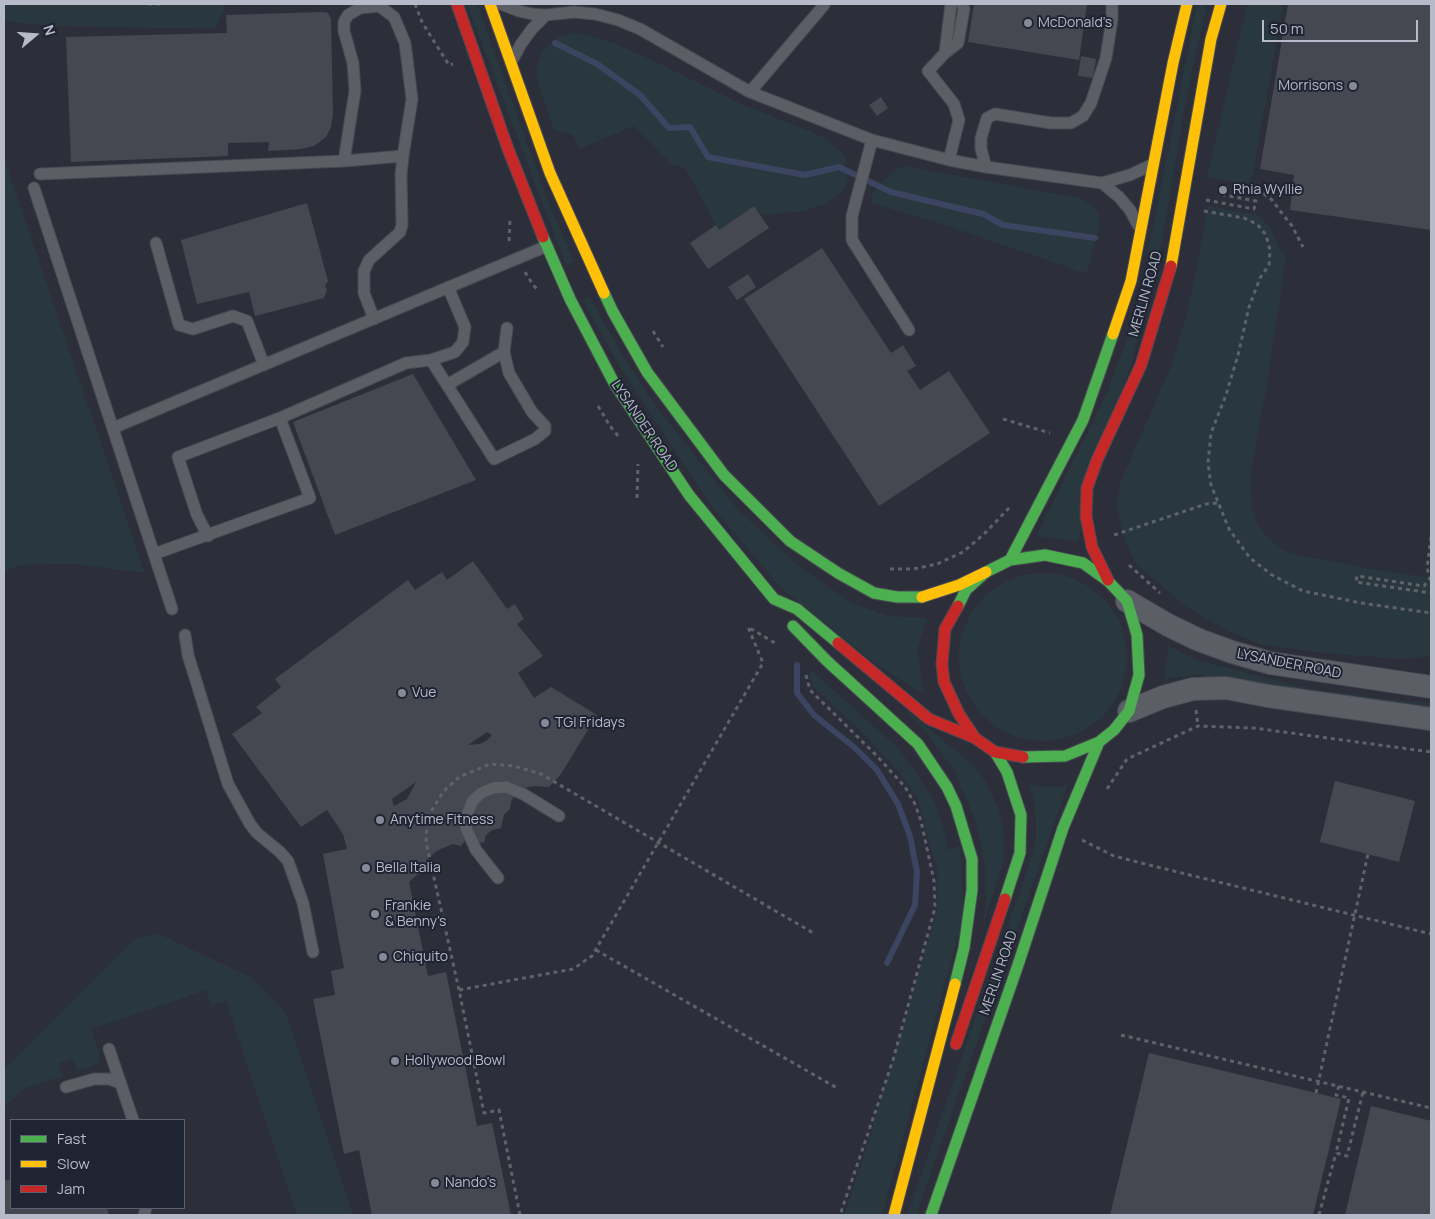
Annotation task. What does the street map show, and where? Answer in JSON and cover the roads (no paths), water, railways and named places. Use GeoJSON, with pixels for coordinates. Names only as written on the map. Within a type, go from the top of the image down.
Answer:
{"type":"FeatureCollection","features":[{"type":"Feature","properties":{"kind":"street","name":"LYSANDER ROAD"},"geometry":{"type":"LineString","coordinates":[[457,4],[508,149],[570,298],[614,383],[689,495],[774,599],[797,609],[929,719],[976,738]]}},
{"type":"Feature","properties":{"kind":"street"},"geometry":{"type":"LineString","coordinates":[[490,4],[550,173],[613,312],[647,372],[724,475],[790,541],[838,573],[874,593],[919,598],[959,585],[1010,560],[1044,555],[1083,563],[1108,581],[1128,601],[1137,635],[1139,675],[1129,711],[1114,730],[1100,742],[1065,756],[1024,757],[995,752],[976,738],[959,714],[944,682],[942,664],[945,629],[966,590],[986,572]]}},
{"type":"Feature","properties":{"kind":"street","name":"MERLIN ROAD"},"geometry":{"type":"LineString","coordinates":[[1010,560],[1083,420],[1131,280],[1173,63],[1187,4]]}},
{"type":"Feature","properties":{"kind":"street","name":"MERLIN ROAD"},"geometry":{"type":"LineString","coordinates":[[1108,581],[1092,547],[1086,516],[1087,488],[1097,460],[1141,365],[1172,262],[1211,39],[1220,4]]}},
{"type":"Feature","properties":{"kind":"street"},"geometry":{"type":"LineString","coordinates":[[774,599],[794,627],[827,661],[918,744],[942,780],[956,806],[972,859],[972,890],[964,948],[895,1215]]}},
{"type":"Feature","properties":{"kind":"street","name":"LYSANDER ROAD"},"geometry":{"type":"LineString","coordinates":[[1128,601],[1183,633],[1232,652],[1270,663],[1431,687]]}},
{"type":"Feature","properties":{"kind":"street"},"geometry":{"type":"LineString","coordinates":[[1129,711],[1163,697],[1193,689],[1226,688],[1268,696],[1431,719]]}},
{"type":"Feature","properties":{"kind":"street","name":"MERLIN ROAD"},"geometry":{"type":"LineString","coordinates":[[931,1215],[1015,974],[1063,828],[1100,742]]}},
{"type":"Feature","properties":{"kind":"street","name":"MERLIN ROAD"},"geometry":{"type":"LineString","coordinates":[[950,1059],[1020,853],[1021,815],[1007,772],[995,752]]}},
{"type":"Feature","properties":{"kind":"street"},"geometry":{"type":"LineString","coordinates":[[895,1215],[938,1096]]}},
{"type":"Feature","properties":{"kind":"lane"},"geometry":{"type":"LineString","coordinates":[[501,4],[519,11],[546,14],[574,12],[595,14],[618,20],[640,29],[750,92],[872,140],[949,160],[1102,183],[1130,175],[1153,165]]}},
{"type":"Feature","properties":{"kind":"lane"},"geometry":{"type":"LineString","coordinates":[[945,53],[951,4]]}},
{"type":"Feature","properties":{"kind":"lane"},"geometry":{"type":"LineString","coordinates":[[949,160],[959,120],[954,104],[928,70],[958,43],[964,9],[962,4]]}},
{"type":"Feature","properties":{"kind":"lane"},"geometry":{"type":"LineString","coordinates":[[986,167],[981,149],[981,138],[987,118],[995,114],[1051,123],[1071,122],[1084,116],[1091,103],[1106,58],[1112,19],[1112,4]]}},
{"type":"Feature","properties":{"kind":"lane"},"geometry":{"type":"LineString","coordinates":[[750,92],[824,5]]}},
{"type":"Feature","properties":{"kind":"lane"},"geometry":{"type":"LineString","coordinates":[[344,161],[355,91],[353,64],[344,31],[344,22],[348,15],[360,8],[379,6],[394,16],[405,43],[412,99],[401,175],[402,224],[400,232],[369,260],[364,271],[364,293],[374,319]]}},
{"type":"Feature","properties":{"kind":"lane"},"geometry":{"type":"LineString","coordinates":[[511,64],[532,28],[546,14]]}},
{"type":"Feature","properties":{"kind":"lane"},"geometry":{"type":"LineString","coordinates":[[872,140],[852,216],[852,240],[910,330]]}},
{"type":"Feature","properties":{"kind":"lane"},"geometry":{"type":"LineString","coordinates":[[40,174],[344,161],[403,156]]}},
{"type":"Feature","properties":{"kind":"lane"},"geometry":{"type":"LineString","coordinates":[[1102,183],[1119,197],[1130,210],[1140,231]]}},
{"type":"Feature","properties":{"kind":"lane"},"geometry":{"type":"LineString","coordinates":[[34,188],[172,609]]}},
{"type":"Feature","properties":{"kind":"lane"},"geometry":{"type":"LineString","coordinates":[[156,243],[179,325],[194,329],[233,316],[247,321],[264,365]]}},
{"type":"Feature","properties":{"kind":"lane"},"geometry":{"type":"LineString","coordinates":[[113,428],[547,246]]}},
{"type":"Feature","properties":{"kind":"lane"},"geometry":{"type":"LineString","coordinates":[[208,536],[197,514],[178,456],[280,418],[406,363],[431,360],[455,352],[463,342],[465,327],[448,287]]}},
{"type":"Feature","properties":{"kind":"lane"},"geometry":{"type":"LineString","coordinates":[[431,360],[494,459],[535,439],[545,431],[545,426],[532,412],[509,373],[504,352],[507,328]]}},
{"type":"Feature","properties":{"kind":"lane"},"geometry":{"type":"LineString","coordinates":[[447,385],[504,352]]}},
{"type":"Feature","properties":{"kind":"lane"},"geometry":{"type":"LineString","coordinates":[[154,554],[310,498],[280,418]]}},
{"type":"Feature","properties":{"kind":"lane"},"geometry":{"type":"LineString","coordinates":[[185,635],[188,655],[228,784],[257,833],[288,861],[303,903],[313,952]]}},
{"type":"Feature","properties":{"kind":"lane"},"geometry":{"type":"LineString","coordinates":[[498,878],[476,850],[466,828],[466,815],[472,802],[481,793],[493,788],[506,787],[523,794],[559,816]]}},
{"type":"Feature","properties":{"kind":"lane"},"geometry":{"type":"LineString","coordinates":[[109,1049],[133,1119]]}},
{"type":"Feature","properties":{"kind":"lane"},"geometry":{"type":"LineString","coordinates":[[66,1087],[94,1079],[109,1079],[120,1083]]}},
{"type":"Feature","properties":{"kind":"lane"},"geometry":{"type":"LineString","coordinates":[[941,1215],[944,1178]]}},
{"type":"Feature","properties":{"kind":"waterway"},"geometry":{"type":"LineString","coordinates":[[555,43],[597,64],[640,95],[669,128],[690,127],[708,157],[805,175],[839,167],[891,192],[983,214],[1003,225],[1095,238]]}},
{"type":"Feature","properties":{"kind":"waterway"},"geometry":{"type":"LineString","coordinates":[[797,665],[797,693],[814,715],[855,748],[877,770],[898,804],[910,836],[917,872],[915,905],[887,963]]}},
{"type":"Feature","properties":{"kind":"place","name":"McDonald's"},"geometry":{"type":"Point","coordinates":[1028,23]}},
{"type":"Feature","properties":{"kind":"place","name":"Morrisons"},"geometry":{"type":"Point","coordinates":[1353,86]}},
{"type":"Feature","properties":{"kind":"place","name":"Rhia Wyllie"},"geometry":{"type":"Point","coordinates":[1223,190]}},
{"type":"Feature","properties":{"kind":"place","name":"Vue"},"geometry":{"type":"Point","coordinates":[402,693]}},
{"type":"Feature","properties":{"kind":"place","name":"TGI Fridays"},"geometry":{"type":"Point","coordinates":[545,723]}},
{"type":"Feature","properties":{"kind":"place","name":"Anytime Fitness"},"geometry":{"type":"Point","coordinates":[380,820]}},
{"type":"Feature","properties":{"kind":"place","name":"Bella Italia"},"geometry":{"type":"Point","coordinates":[366,868]}},
{"type":"Feature","properties":{"kind":"place","name":"Frankie & Benny's"},"geometry":{"type":"Point","coordinates":[375,914]}},
{"type":"Feature","properties":{"kind":"place","name":"Chiquito"},"geometry":{"type":"Point","coordinates":[383,957]}},
{"type":"Feature","properties":{"kind":"place","name":"Hollywood Bowl"},"geometry":{"type":"Point","coordinates":[395,1061]}},
{"type":"Feature","properties":{"kind":"place","name":"Nando's"},"geometry":{"type":"Point","coordinates":[435,1183]}}]}
